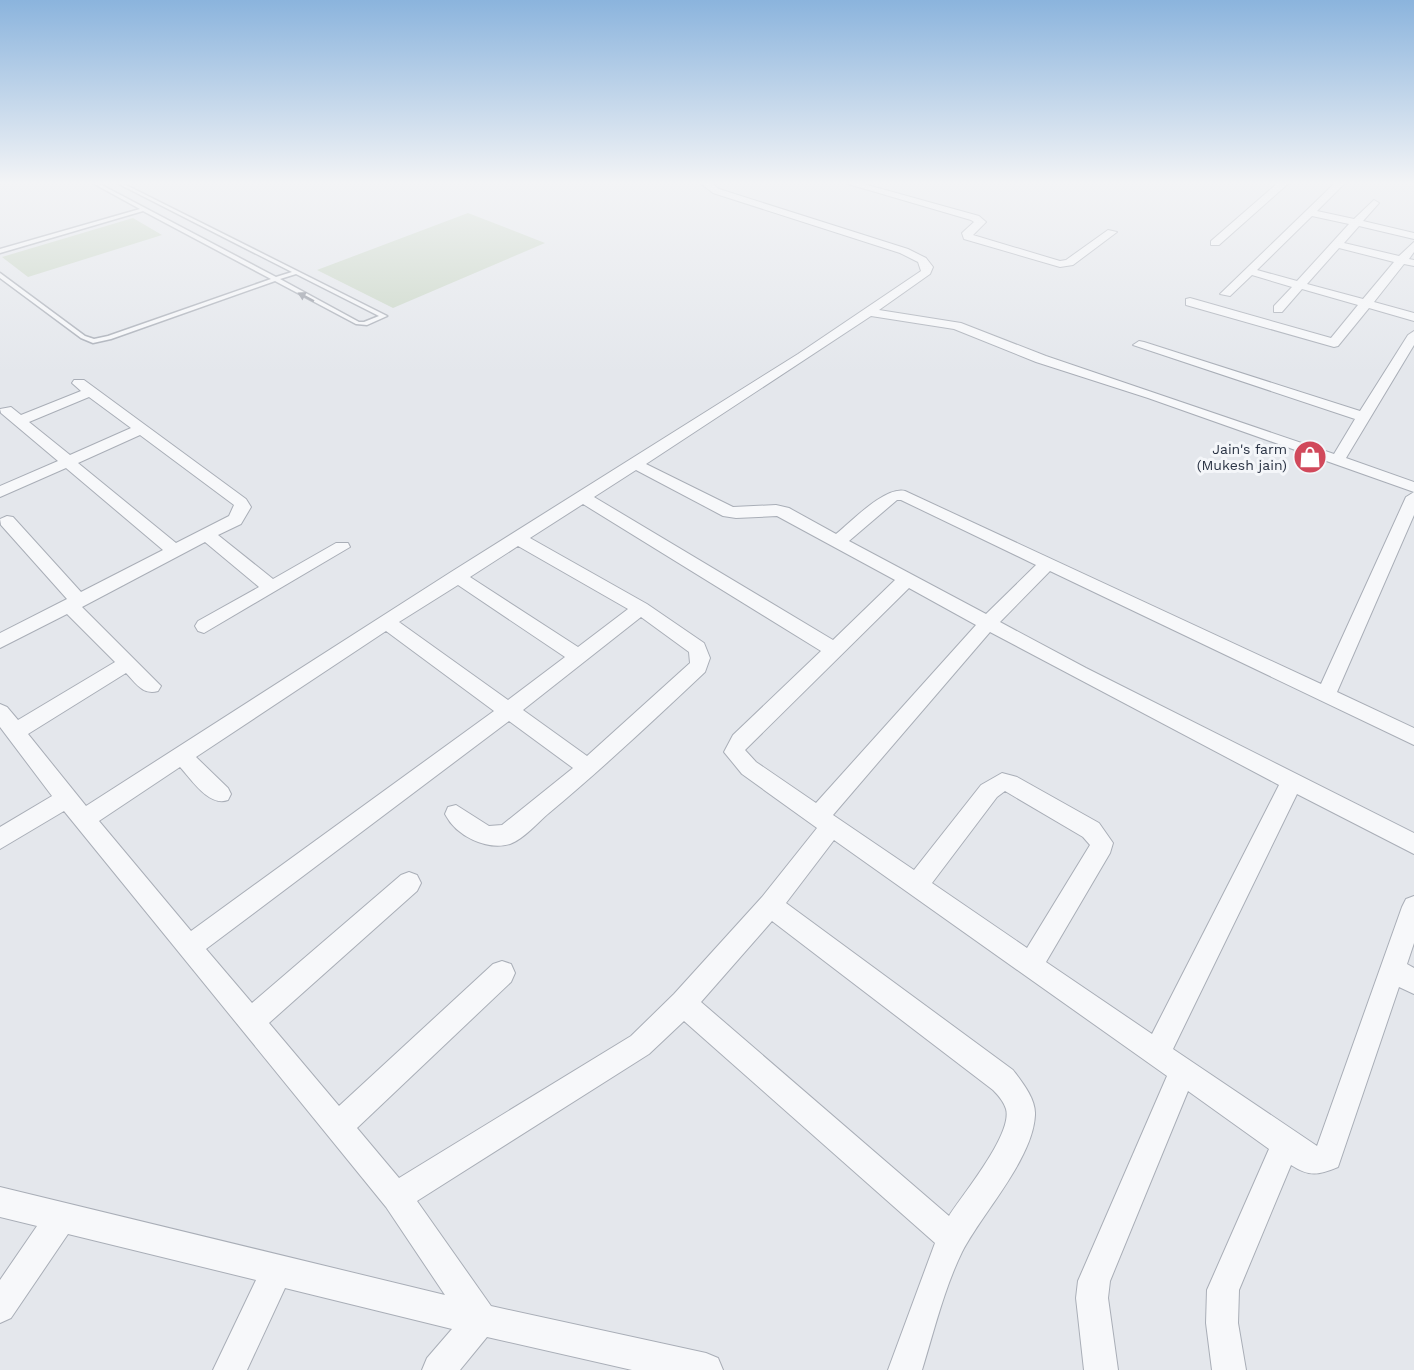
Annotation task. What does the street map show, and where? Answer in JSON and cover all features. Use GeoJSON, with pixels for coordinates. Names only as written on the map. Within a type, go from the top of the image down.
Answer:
{"type":"FeatureCollection","features":[{"type":"Feature","properties":{"kind":"street"},"geometry":{"type":"LineString","coordinates":[[84,819],[457,576],[870,312],[922,276],[927,267],[922,260],[883,245]]}},
{"type":"Feature","properties":{"kind":"street"},"geometry":{"type":"LineString","coordinates":[[995,245],[1060,264],[1070,262],[1094,245]]}},
{"type":"Feature","properties":{"kind":"street"},"geometry":{"type":"LineString","coordinates":[[1226,294],[1276,245]]}},
{"type":"Feature","properties":{"kind":"street"},"geometry":{"type":"LineString","coordinates":[[1278,309],[1336,245]]}},
{"type":"Feature","properties":{"kind":"street"},"geometry":{"type":"LineString","coordinates":[[1341,245],[1408,262]]}},
{"type":"Feature","properties":{"kind":"street"},"geometry":{"type":"LineString","coordinates":[[1190,302],[1331,343],[1336,342],[1366,304],[1408,262],[1414,245]]}},
{"type":"Feature","properties":{"kind":"street"},"geometry":{"type":"LineString","coordinates":[[1249,271],[1414,317]]}},
{"type":"Feature","properties":{"kind":"street"},"geometry":{"type":"LineString","coordinates":[[870,312],[957,326],[1041,359],[1153,395],[1414,487]]}},
{"type":"Feature","properties":{"kind":"street"},"geometry":{"type":"LineString","coordinates":[[1337,460],[1414,335]]}},
{"type":"Feature","properties":{"kind":"street"},"geometry":{"type":"LineString","coordinates":[[1139,345],[1363,417]]}},
{"type":"Feature","properties":{"kind":"street"},"geometry":{"type":"LineString","coordinates":[[0,642],[235,520],[243,507],[240,502],[85,388],[21,420]]}},
{"type":"Feature","properties":{"kind":"street"},"geometry":{"type":"LineString","coordinates":[[6,410],[21,420],[174,550]]}},
{"type":"Feature","properties":{"kind":"street"},"geometry":{"type":"LineString","coordinates":[[0,492],[141,429]]}},
{"type":"Feature","properties":{"kind":"street"},"geometry":{"type":"LineString","coordinates":[[635,464],[729,512],[746,514],[772,508],[1079,673],[1414,844]]}},
{"type":"Feature","properties":{"kind":"street"},"geometry":{"type":"LineString","coordinates":[[837,542],[876,508],[899,494],[1414,737]]}},
{"type":"Feature","properties":{"kind":"street"},"geometry":{"type":"LineString","coordinates":[[1325,696],[1414,496]]}},
{"type":"Feature","properties":{"kind":"street"},"geometry":{"type":"LineString","coordinates":[[583,497],[835,650]]}},
{"type":"Feature","properties":{"kind":"street"},"geometry":{"type":"LineString","coordinates":[[7,521],[73,603],[151,686]]}},
{"type":"Feature","properties":{"kind":"street"},"geometry":{"type":"LineString","coordinates":[[206,534],[272,587]]}},
{"type":"Feature","properties":{"kind":"street"},"geometry":{"type":"LineString","coordinates":[[456,814],[485,836],[507,834],[588,768],[698,667],[701,658],[697,648],[641,608],[518,538]]}},
{"type":"Feature","properties":{"kind":"street"},"geometry":{"type":"LineString","coordinates":[[204,626],[342,547]]}},
{"type":"Feature","properties":{"kind":"street"},"geometry":{"type":"LineString","coordinates":[[396,1197],[640,1045],[683,1003],[770,905],[825,821],[988,623],[1047,564]]}},
{"type":"Feature","properties":{"kind":"street"},"geometry":{"type":"LineString","coordinates":[[457,576],[578,656]]}},
{"type":"Feature","properties":{"kind":"street"},"geometry":{"type":"LineString","coordinates":[[907,579],[740,741],[734,752],[749,768],[1309,1160],[1318,1161],[1328,1157],[1414,907]]}},
{"type":"Feature","properties":{"kind":"street"},"geometry":{"type":"LineString","coordinates":[[189,947],[507,712],[641,608]]}},
{"type":"Feature","properties":{"kind":"street"},"geometry":{"type":"LineString","coordinates":[[386,622],[507,712],[588,768]]}},
{"type":"Feature","properties":{"kind":"street"},"geometry":{"type":"LineString","coordinates":[[127,663],[7,722],[84,819],[396,1197],[481,1320]]}},
{"type":"Feature","properties":{"kind":"street"},"geometry":{"type":"LineString","coordinates":[[181,755],[220,794]]}},
{"type":"Feature","properties":{"kind":"street"},"geometry":{"type":"LineString","coordinates":[[916,886],[989,791],[1002,782],[1009,783],[1091,830],[1102,843],[1099,853],[1030,966]]}},
{"type":"Feature","properties":{"kind":"street"},"geometry":{"type":"LineString","coordinates":[[1156,1054],[1293,782]]}},
{"type":"Feature","properties":{"kind":"street"},"geometry":{"type":"LineString","coordinates":[[0,839],[67,798]]}},
{"type":"Feature","properties":{"kind":"street"},"geometry":{"type":"LineString","coordinates":[[251,1021],[409,883]]}},
{"type":"Feature","properties":{"kind":"street"},"geometry":{"type":"LineString","coordinates":[[770,905],[1003,1080],[1016,1098],[1022,1113],[1013,1142],[953,1239],[936,1276],[904,1370]]}},
{"type":"Feature","properties":{"kind":"street"},"geometry":{"type":"LineString","coordinates":[[1391,969],[1414,982]]}},
{"type":"Feature","properties":{"kind":"street"},"geometry":{"type":"LineString","coordinates":[[338,1126],[502,972]]}},
{"type":"Feature","properties":{"kind":"street"},"geometry":{"type":"LineString","coordinates":[[683,1003],[953,1239]]}},
{"type":"Feature","properties":{"kind":"street"},"geometry":{"type":"LineString","coordinates":[[1101,1370],[1092,1298],[1094,1281],[1182,1073]]}},
{"type":"Feature","properties":{"kind":"street"},"geometry":{"type":"LineString","coordinates":[[1230,1370],[1222,1323],[1223,1290],[1285,1145]]}},
{"type":"Feature","properties":{"kind":"street"},"geometry":{"type":"LineString","coordinates":[[0,1203],[481,1320],[706,1370]]}},
{"type":"Feature","properties":{"kind":"street"},"geometry":{"type":"LineString","coordinates":[[0,1307],[61,1218]]}},
{"type":"Feature","properties":{"kind":"street"},"geometry":{"type":"LineString","coordinates":[[230,1370],[278,1269]]}},
{"type":"Feature","properties":{"kind":"street"},"geometry":{"type":"LineString","coordinates":[[440,1370],[481,1320]]}},
{"type":"Feature","properties":{"kind":"lane"},"geometry":{"type":"LineString","coordinates":[[0,251],[21,245]]}},
{"type":"Feature","properties":{"kind":"lane"},"geometry":{"type":"LineString","coordinates":[[210,245],[361,324],[384,316],[242,245]]}},
{"type":"Feature","properties":{"kind":"lane"},"geometry":{"type":"LineString","coordinates":[[0,275],[82,337],[93,341],[108,338],[296,272]]}},
{"type":"Feature","properties":{"kind":"green space"},"geometry":{"type":"Polygon","coordinates":[[[43,245],[130,245],[28,277],[2,257],[43,245]]]}},
{"type":"Feature","properties":{"kind":"green space"},"geometry":{"type":"Polygon","coordinates":[[[383,245],[540,245],[393,308],[317,270],[383,245]]]}},
{"type":"Feature","properties":{"kind":"place","name":"Jain's farm (Mukesh jain)"},"geometry":{"type":"Point","coordinates":[1310,457]}}]}
